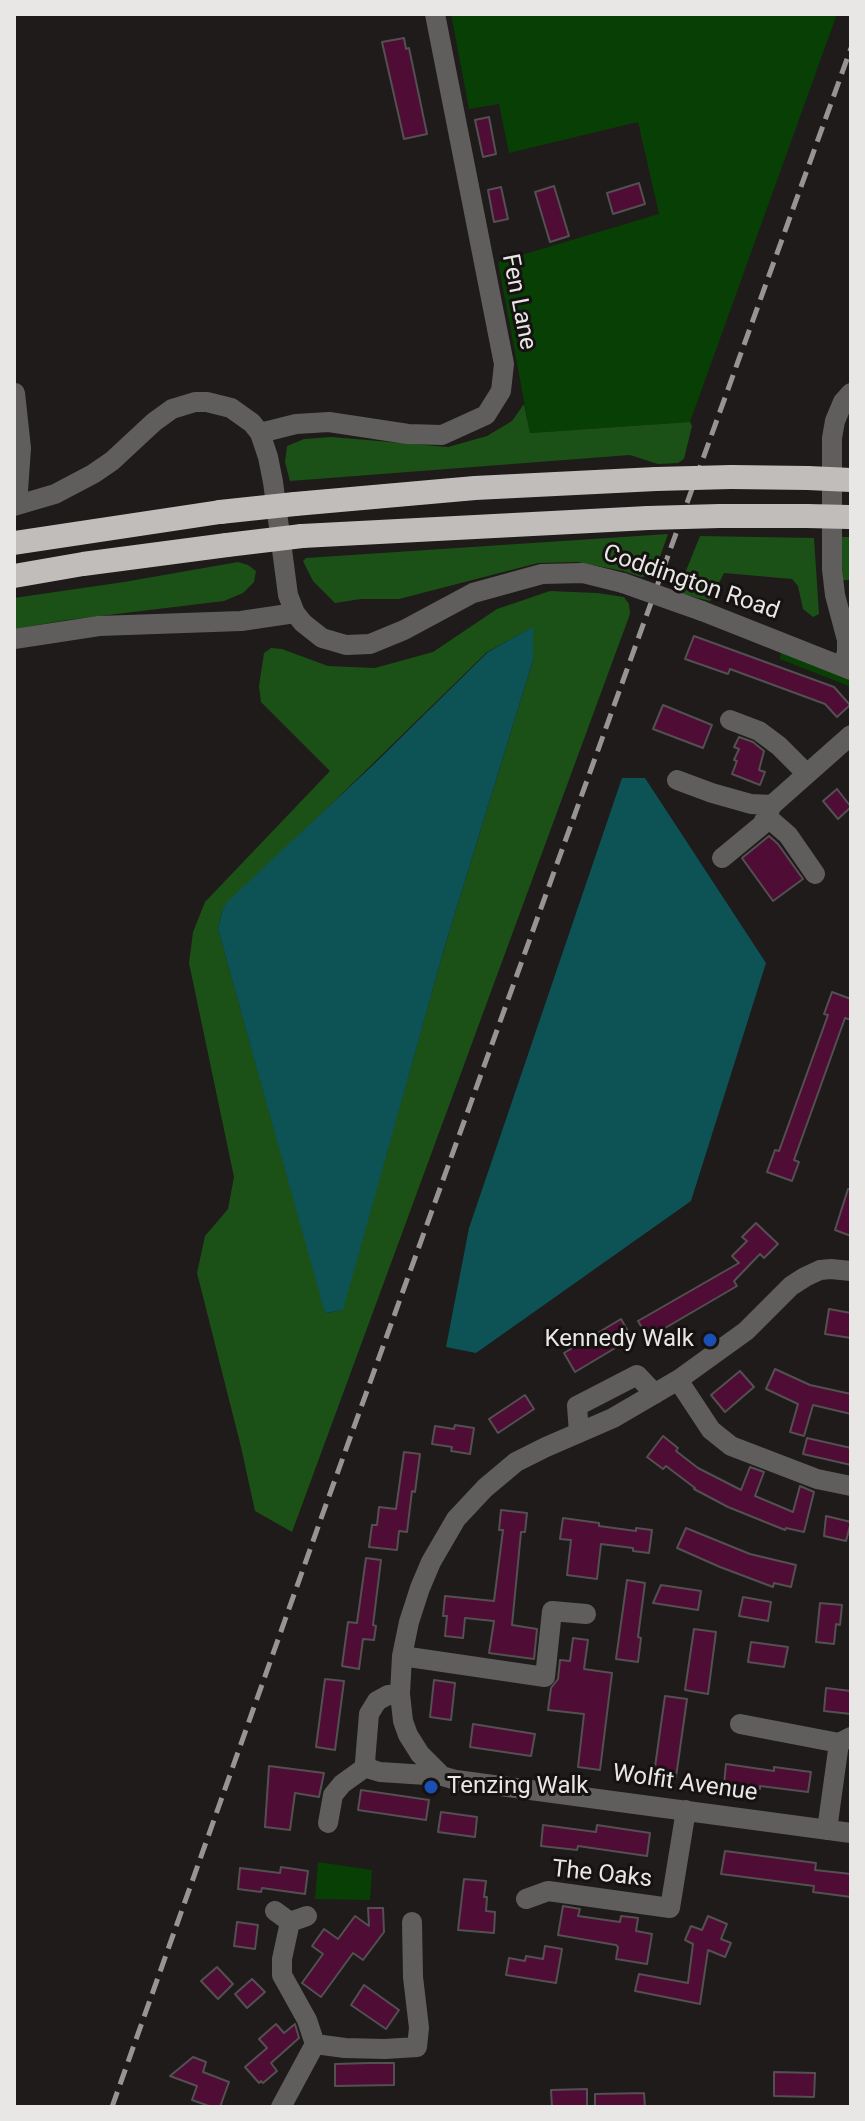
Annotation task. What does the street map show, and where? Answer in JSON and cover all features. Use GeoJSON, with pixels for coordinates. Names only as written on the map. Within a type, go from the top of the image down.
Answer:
{"type":"FeatureCollection","features":[{"type":"Feature","properties":{"kind":"highway"},"geometry":{"type":"LineString","coordinates":[[14,543],[220,512],[475,488],[731,477],[851,480]]}},
{"type":"Feature","properties":{"kind":"highway"},"geometry":{"type":"LineString","coordinates":[[14,576],[302,536],[648,518],[850,517]]}},
{"type":"Feature","properties":{"kind":"street","name":"Fen Lane"},"geometry":{"type":"LineString","coordinates":[[260,433],[296,424],[329,422],[408,434],[442,435],[486,415],[501,391],[504,364],[435,14]]}},
{"type":"Feature","properties":{"kind":"street"},"geometry":{"type":"LineString","coordinates":[[14,639],[99,626],[241,621],[295,613],[288,595],[270,469],[260,433],[242,415],[219,404],[195,402],[183,405],[162,415],[93,474],[55,494],[16,506],[21,448],[15,393]]}},
{"type":"Feature","properties":{"kind":"street"},"geometry":{"type":"LineString","coordinates":[[847,668],[847,640],[835,595],[832,569],[832,438],[843,402],[851,393]]}},
{"type":"Feature","properties":{"kind":"street","name":"Coddington Road"},"geometry":{"type":"LineString","coordinates":[[295,613],[322,638],[358,645],[382,640],[473,593],[507,582],[542,574],[583,573],[623,583],[702,611],[847,668]]}},
{"type":"Feature","properties":{"kind":"street"},"geometry":{"type":"LineString","coordinates":[[730,720],[759,731],[807,774]]}},
{"type":"Feature","properties":{"kind":"street"},"geometry":{"type":"LineString","coordinates":[[722,858],[762,825],[769,810],[851,735]]}},
{"type":"Feature","properties":{"kind":"street"},"geometry":{"type":"LineString","coordinates":[[677,780],[769,810],[815,874]]}},
{"type":"Feature","properties":{"kind":"street"},"geometry":{"type":"LineString","coordinates":[[442,1776],[420,1754],[403,1721],[400,1694],[402,1656],[420,1588],[456,1519],[485,1488],[516,1462],[613,1418],[678,1380],[746,1331],[798,1281],[820,1270],[851,1271]]}},
{"type":"Feature","properties":{"kind":"street"},"geometry":{"type":"LineString","coordinates":[[678,1380],[711,1430],[731,1446],[817,1479],[851,1486]]}},
{"type":"Feature","properties":{"kind":"street"},"geometry":{"type":"LineString","coordinates":[[402,1656],[545,1677],[552,1611],[586,1614]]}},
{"type":"Feature","properties":{"kind":"street"},"geometry":{"type":"LineString","coordinates":[[328,1823],[333,1795],[342,1784],[367,1766],[369,1714],[377,1701],[388,1695],[400,1694]]}},
{"type":"Feature","properties":{"kind":"street"},"geometry":{"type":"LineString","coordinates":[[740,1724],[845,1740],[827,1830]]}},
{"type":"Feature","properties":{"kind":"street","name":"Wolfit Avenue"},"geometry":{"type":"LineString","coordinates":[[367,1766],[380,1772],[442,1776],[851,1833]]}},
{"type":"Feature","properties":{"kind":"street","name":"The Oaks"},"geometry":{"type":"LineString","coordinates":[[526,1899],[548,1891],[670,1908],[686,1810]]}},
{"type":"Feature","properties":{"kind":"street"},"geometry":{"type":"LineString","coordinates":[[281,2107],[315,2044],[307,2020],[282,1975],[290,1916]]}},
{"type":"Feature","properties":{"kind":"street"},"geometry":{"type":"LineString","coordinates":[[315,2044],[345,2048],[417,2047],[419,2028],[413,1977],[412,1922]]}},
{"type":"Feature","properties":{"kind":"green space"},"geometry":{"type":"Polygon","coordinates":[[[451,14],[837,14],[690,422],[530,433],[498,262],[659,214],[638,122],[509,153],[499,104],[469,109],[451,14]]]}},
{"type":"Feature","properties":{"kind":"green space"},"geometry":{"type":"Polygon","coordinates":[[[524,404],[530,433],[690,422],[692,426],[684,459],[678,463],[658,464],[630,455],[290,481],[285,462],[287,446],[304,439],[332,437],[448,447],[487,436],[512,421],[524,404]]]}},
{"type":"Feature","properties":{"kind":"green space"},"geometry":{"type":"Polygon","coordinates":[[[668,534],[651,576],[641,577],[577,562],[538,563],[399,599],[335,603],[313,581],[303,561],[306,558],[668,534]]]}},
{"type":"Feature","properties":{"kind":"green space"},"geometry":{"type":"Polygon","coordinates":[[[700,536],[814,538],[819,614],[813,617],[803,609],[798,586],[792,579],[724,573],[710,601],[682,594],[679,588],[700,536]]]}},
{"type":"Feature","properties":{"kind":"green space"},"geometry":{"type":"Polygon","coordinates":[[[840,537],[851,537],[851,580],[843,580],[840,537]]]}},
{"type":"Feature","properties":{"kind":"green space"},"geometry":{"type":"Polygon","coordinates":[[[238,562],[256,571],[254,582],[243,593],[224,601],[14,629],[14,598],[238,562]]]}},
{"type":"Feature","properties":{"kind":"green space"},"geometry":{"type":"Polygon","coordinates":[[[550,591],[624,597],[630,614],[292,1532],[255,1511],[197,1273],[205,1236],[228,1209],[234,1177],[189,963],[193,932],[205,902],[330,771],[261,702],[259,686],[264,653],[271,648],[282,649],[328,666],[375,668],[433,652],[497,609],[550,591]],[[532,628],[487,652],[222,911],[218,929],[326,1313],[342,1310],[444,949],[533,660],[532,628]]]}},
{"type":"Feature","properties":{"kind":"green space"},"geometry":{"type":"Polygon","coordinates":[[[781,652],[851,678],[851,689],[780,659],[781,652]]]}},
{"type":"Feature","properties":{"kind":"green space"},"geometry":{"type":"Polygon","coordinates":[[[318,1862],[372,1870],[370,1900],[315,1899],[318,1862]]]}},
{"type":"Feature","properties":{"kind":"water"},"geometry":{"type":"Polygon","coordinates":[[[533,627],[533,660],[444,949],[343,1310],[325,1313],[218,929],[222,911],[227,902],[488,652],[533,627]]]}},
{"type":"Feature","properties":{"kind":"water"},"geometry":{"type":"Polygon","coordinates":[[[622,778],[645,778],[766,963],[691,1201],[476,1353],[446,1347],[469,1228],[622,778]]]}},
{"type":"Feature","properties":{"kind":"building"},"geometry":{"type":"Polygon","coordinates":[[[404,38],[406,49],[409,48],[427,134],[404,139],[382,42],[404,38]]]}},
{"type":"Feature","properties":{"kind":"building"},"geometry":{"type":"Polygon","coordinates":[[[489,117],[496,154],[483,157],[475,120],[489,117]]]}},
{"type":"Feature","properties":{"kind":"building"},"geometry":{"type":"Polygon","coordinates":[[[639,183],[645,204],[613,214],[607,193],[639,183]]]}},
{"type":"Feature","properties":{"kind":"building"},"geometry":{"type":"Polygon","coordinates":[[[554,186],[569,236],[550,242],[535,192],[554,186]]]}},
{"type":"Feature","properties":{"kind":"building"},"geometry":{"type":"Polygon","coordinates":[[[501,187],[508,219],[494,222],[488,190],[501,187]]]}},
{"type":"Feature","properties":{"kind":"building"},"geometry":{"type":"Polygon","coordinates":[[[694,636],[834,687],[850,705],[837,717],[825,704],[730,669],[728,674],[685,659],[694,636]]]}},
{"type":"Feature","properties":{"kind":"building"},"geometry":{"type":"Polygon","coordinates":[[[663,705],[712,725],[703,748],[653,729],[663,705]]]}},
{"type":"Feature","properties":{"kind":"building"},"geometry":{"type":"Polygon","coordinates":[[[739,737],[753,742],[764,751],[759,770],[765,772],[760,785],[732,774],[739,749],[734,747],[739,737]]]}},
{"type":"Feature","properties":{"kind":"building"},"geometry":{"type":"Polygon","coordinates":[[[837,789],[851,807],[838,819],[823,801],[837,789]]]}},
{"type":"Feature","properties":{"kind":"building"},"geometry":{"type":"Polygon","coordinates":[[[769,836],[803,879],[773,901],[742,858],[769,836]]]}},
{"type":"Feature","properties":{"kind":"building"},"geometry":{"type":"Polygon","coordinates":[[[832,992],[851,999],[851,1020],[845,1018],[794,1160],[799,1162],[792,1181],[767,1172],[775,1150],[779,1151],[828,1015],[824,1014],[832,992]]]}},
{"type":"Feature","properties":{"kind":"building"},"geometry":{"type":"Polygon","coordinates":[[[848,1189],[851,1189],[851,1236],[835,1230],[848,1189]]]}},
{"type":"Feature","properties":{"kind":"building"},"geometry":{"type":"Polygon","coordinates":[[[756,1223],[778,1244],[764,1258],[760,1254],[734,1281],[737,1286],[648,1338],[638,1321],[739,1263],[732,1256],[747,1241],[742,1237],[756,1223]]]}},
{"type":"Feature","properties":{"kind":"building"},"geometry":{"type":"Polygon","coordinates":[[[829,1309],[851,1313],[851,1338],[825,1334],[829,1309]]]}},
{"type":"Feature","properties":{"kind":"building"},"geometry":{"type":"Polygon","coordinates":[[[621,1319],[632,1338],[575,1372],[564,1353],[621,1319]]]}},
{"type":"Feature","properties":{"kind":"building"},"geometry":{"type":"Polygon","coordinates":[[[775,1369],[810,1385],[851,1394],[851,1414],[813,1405],[804,1436],[790,1432],[798,1404],[766,1389],[775,1369]]]}},
{"type":"Feature","properties":{"kind":"building"},"geometry":{"type":"Polygon","coordinates":[[[740,1371],[754,1387],[725,1412],[711,1395],[740,1371]]]}},
{"type":"Feature","properties":{"kind":"building"},"geometry":{"type":"Polygon","coordinates":[[[525,1395],[534,1409],[498,1433],[489,1419],[525,1395]]]}},
{"type":"Feature","properties":{"kind":"building"},"geometry":{"type":"Polygon","coordinates":[[[455,1425],[474,1428],[470,1454],[432,1444],[435,1426],[454,1429],[455,1425]]]}},
{"type":"Feature","properties":{"kind":"building"},"geometry":{"type":"Polygon","coordinates":[[[663,1436],[698,1468],[741,1490],[750,1467],[764,1472],[755,1496],[793,1512],[800,1486],[814,1492],[804,1532],[785,1530],[728,1507],[694,1489],[666,1466],[663,1469],[647,1457],[663,1436]]]}},
{"type":"Feature","properties":{"kind":"building"},"geometry":{"type":"Polygon","coordinates":[[[807,1438],[851,1448],[851,1465],[803,1454],[807,1438]]]}},
{"type":"Feature","properties":{"kind":"building"},"geometry":{"type":"Polygon","coordinates":[[[404,1452],[420,1454],[407,1532],[399,1531],[397,1550],[369,1547],[372,1525],[377,1525],[379,1507],[396,1509],[404,1452]]]}},
{"type":"Feature","properties":{"kind":"building"},"geometry":{"type":"Polygon","coordinates":[[[501,1510],[527,1513],[525,1532],[521,1532],[512,1625],[537,1629],[534,1659],[489,1653],[494,1621],[465,1618],[463,1638],[445,1636],[445,1596],[494,1601],[503,1530],[499,1530],[501,1510]]]}},
{"type":"Feature","properties":{"kind":"building"},"geometry":{"type":"Polygon","coordinates":[[[826,1516],[851,1522],[846,1541],[824,1536],[826,1516]]]}},
{"type":"Feature","properties":{"kind":"building"},"geometry":{"type":"Polygon","coordinates":[[[563,1518],[636,1531],[636,1528],[652,1530],[649,1553],[601,1544],[597,1579],[567,1575],[571,1540],[560,1539],[563,1518]]]}},
{"type":"Feature","properties":{"kind":"building"},"geometry":{"type":"Polygon","coordinates":[[[686,1528],[750,1554],[796,1565],[791,1587],[774,1583],[773,1587],[677,1548],[686,1528]]]}},
{"type":"Feature","properties":{"kind":"building"},"geometry":{"type":"Polygon","coordinates":[[[366,1558],[381,1560],[374,1640],[363,1639],[359,1669],[342,1666],[348,1622],[357,1623],[366,1558]]]}},
{"type":"Feature","properties":{"kind":"building"},"geometry":{"type":"Polygon","coordinates":[[[627,1580],[645,1583],[638,1662],[616,1659],[627,1580]]]}},
{"type":"Feature","properties":{"kind":"building"},"geometry":{"type":"Polygon","coordinates":[[[661,1585],[701,1591],[698,1610],[653,1603],[661,1585]]]}},
{"type":"Feature","properties":{"kind":"building"},"geometry":{"type":"Polygon","coordinates":[[[743,1597],[771,1602],[768,1621],[739,1616],[743,1597]]]}},
{"type":"Feature","properties":{"kind":"building"},"geometry":{"type":"Polygon","coordinates":[[[820,1603],[842,1605],[834,1644],[816,1642],[820,1603]]]}},
{"type":"Feature","properties":{"kind":"building"},"geometry":{"type":"Polygon","coordinates":[[[694,1629],[716,1632],[708,1694],[685,1690],[694,1629]]]}},
{"type":"Feature","properties":{"kind":"building"},"geometry":{"type":"Polygon","coordinates":[[[573,1638],[588,1640],[584,1669],[612,1673],[600,1770],[578,1767],[584,1714],[548,1710],[551,1688],[558,1679],[560,1660],[570,1661],[573,1638]]]}},
{"type":"Feature","properties":{"kind":"building"},"geometry":{"type":"Polygon","coordinates":[[[751,1642],[788,1647],[784,1667],[748,1662],[751,1642]]]}},
{"type":"Feature","properties":{"kind":"building"},"geometry":{"type":"Polygon","coordinates":[[[325,1679],[344,1681],[335,1750],[316,1747],[325,1679]]]}},
{"type":"Feature","properties":{"kind":"building"},"geometry":{"type":"Polygon","coordinates":[[[434,1680],[455,1683],[451,1720],[430,1717],[434,1680]]]}},
{"type":"Feature","properties":{"kind":"building"},"geometry":{"type":"Polygon","coordinates":[[[826,1688],[851,1691],[851,1714],[824,1711],[826,1688]]]}},
{"type":"Feature","properties":{"kind":"building"},"geometry":{"type":"Polygon","coordinates":[[[665,1696],[687,1699],[676,1777],[654,1774],[665,1696]]]}},
{"type":"Feature","properties":{"kind":"building"},"geometry":{"type":"Polygon","coordinates":[[[473,1724],[535,1734],[531,1756],[470,1747],[473,1724]]]}},
{"type":"Feature","properties":{"kind":"building"},"geometry":{"type":"Polygon","coordinates":[[[726,1764],[774,1771],[774,1767],[811,1772],[808,1792],[724,1784],[726,1764]]]}},
{"type":"Feature","properties":{"kind":"building"},"geometry":{"type":"Polygon","coordinates":[[[269,1766],[324,1773],[319,1797],[295,1793],[290,1830],[265,1827],[269,1766]]]}},
{"type":"Feature","properties":{"kind":"building"},"geometry":{"type":"Polygon","coordinates":[[[361,1790],[429,1800],[426,1820],[358,1810],[361,1790]]]}},
{"type":"Feature","properties":{"kind":"building"},"geometry":{"type":"Polygon","coordinates":[[[441,1812],[477,1817],[475,1837],[438,1832],[441,1812]]]}},
{"type":"Feature","properties":{"kind":"building"},"geometry":{"type":"Polygon","coordinates":[[[543,1825],[596,1832],[597,1825],[650,1833],[647,1856],[578,1846],[577,1850],[541,1846],[543,1825]]]}},
{"type":"Feature","properties":{"kind":"building"},"geometry":{"type":"Polygon","coordinates":[[[725,1851],[816,1863],[815,1870],[851,1874],[851,1897],[813,1892],[814,1886],[721,1874],[725,1851]]]}},
{"type":"Feature","properties":{"kind":"building"},"geometry":{"type":"Polygon","coordinates":[[[281,1867],[308,1871],[305,1894],[262,1888],[261,1892],[238,1889],[240,1868],[280,1873],[281,1867]]]}},
{"type":"Feature","properties":{"kind":"building"},"geometry":{"type":"Polygon","coordinates":[[[464,1879],[486,1881],[486,1911],[495,1912],[494,1933],[458,1930],[464,1879]]]}},
{"type":"Feature","properties":{"kind":"building"},"geometry":{"type":"Polygon","coordinates":[[[563,1906],[580,1909],[578,1916],[620,1922],[621,1916],[638,1918],[636,1931],[652,1934],[647,1964],[616,1959],[616,1945],[558,1935],[563,1906]]]}},
{"type":"Feature","properties":{"kind":"building"},"geometry":{"type":"Polygon","coordinates":[[[368,1908],[383,1908],[384,1932],[363,1960],[353,1953],[321,1997],[302,1983],[323,1954],[312,1946],[324,1929],[338,1939],[355,1916],[369,1926],[368,1908]]]}},
{"type":"Feature","properties":{"kind":"building"},"geometry":{"type":"Polygon","coordinates":[[[708,1916],[727,1924],[721,1939],[731,1943],[725,1957],[708,1950],[700,2004],[635,1991],[639,1974],[688,1983],[693,1944],[685,1940],[691,1926],[702,1930],[708,1916]]]}},
{"type":"Feature","properties":{"kind":"building"},"geometry":{"type":"Polygon","coordinates":[[[237,1922],[258,1925],[255,1949],[234,1946],[237,1922]]]}},
{"type":"Feature","properties":{"kind":"building"},"geometry":{"type":"Polygon","coordinates":[[[545,1946],[562,1949],[556,1983],[506,1975],[509,1958],[525,1961],[526,1956],[543,1959],[545,1946]]]}},
{"type":"Feature","properties":{"kind":"building"},"geometry":{"type":"Polygon","coordinates":[[[217,1967],[233,1984],[218,1999],[201,1981],[217,1967]]]}},
{"type":"Feature","properties":{"kind":"building"},"geometry":{"type":"Polygon","coordinates":[[[252,1979],[265,1992],[247,2008],[235,1994],[252,1979]]]}},
{"type":"Feature","properties":{"kind":"building"},"geometry":{"type":"Polygon","coordinates":[[[364,1985],[399,2010],[386,2029],[351,2005],[364,1985]]]}},
{"type":"Feature","properties":{"kind":"building"},"geometry":{"type":"Polygon","coordinates":[[[276,2024],[284,2033],[295,2024],[299,2038],[271,2063],[277,2071],[259,2083],[245,2067],[267,2048],[259,2039],[276,2024]]]}},
{"type":"Feature","properties":{"kind":"building"},"geometry":{"type":"Polygon","coordinates":[[[193,2057],[206,2062],[203,2072],[229,2082],[220,2107],[192,2100],[197,2086],[170,2076],[193,2057]]]}},
{"type":"Feature","properties":{"kind":"building"},"geometry":{"type":"Polygon","coordinates":[[[394,2063],[394,2085],[335,2086],[335,2064],[394,2063]]]}},
{"type":"Feature","properties":{"kind":"building"},"geometry":{"type":"Polygon","coordinates":[[[774,2072],[815,2073],[814,2097],[774,2096],[774,2072]]]}},
{"type":"Feature","properties":{"kind":"building"},"geometry":{"type":"Polygon","coordinates":[[[587,2089],[587,2107],[552,2107],[551,2090],[587,2089]]]}},
{"type":"Feature","properties":{"kind":"building"},"geometry":{"type":"Polygon","coordinates":[[[644,2093],[645,2107],[595,2107],[595,2094],[644,2093]]]}},
{"type":"Feature","properties":{"kind":"railway"},"geometry":{"type":"LineString","coordinates":[[112,2107],[851,48]]}},
{"type":"Feature","properties":{"kind":"place","name":"Kennedy Walk"},"geometry":{"type":"Point","coordinates":[710,1340]}},
{"type":"Feature","properties":{"kind":"place","name":"Tenzing Walk"},"geometry":{"type":"Point","coordinates":[431,1787]}}]}
